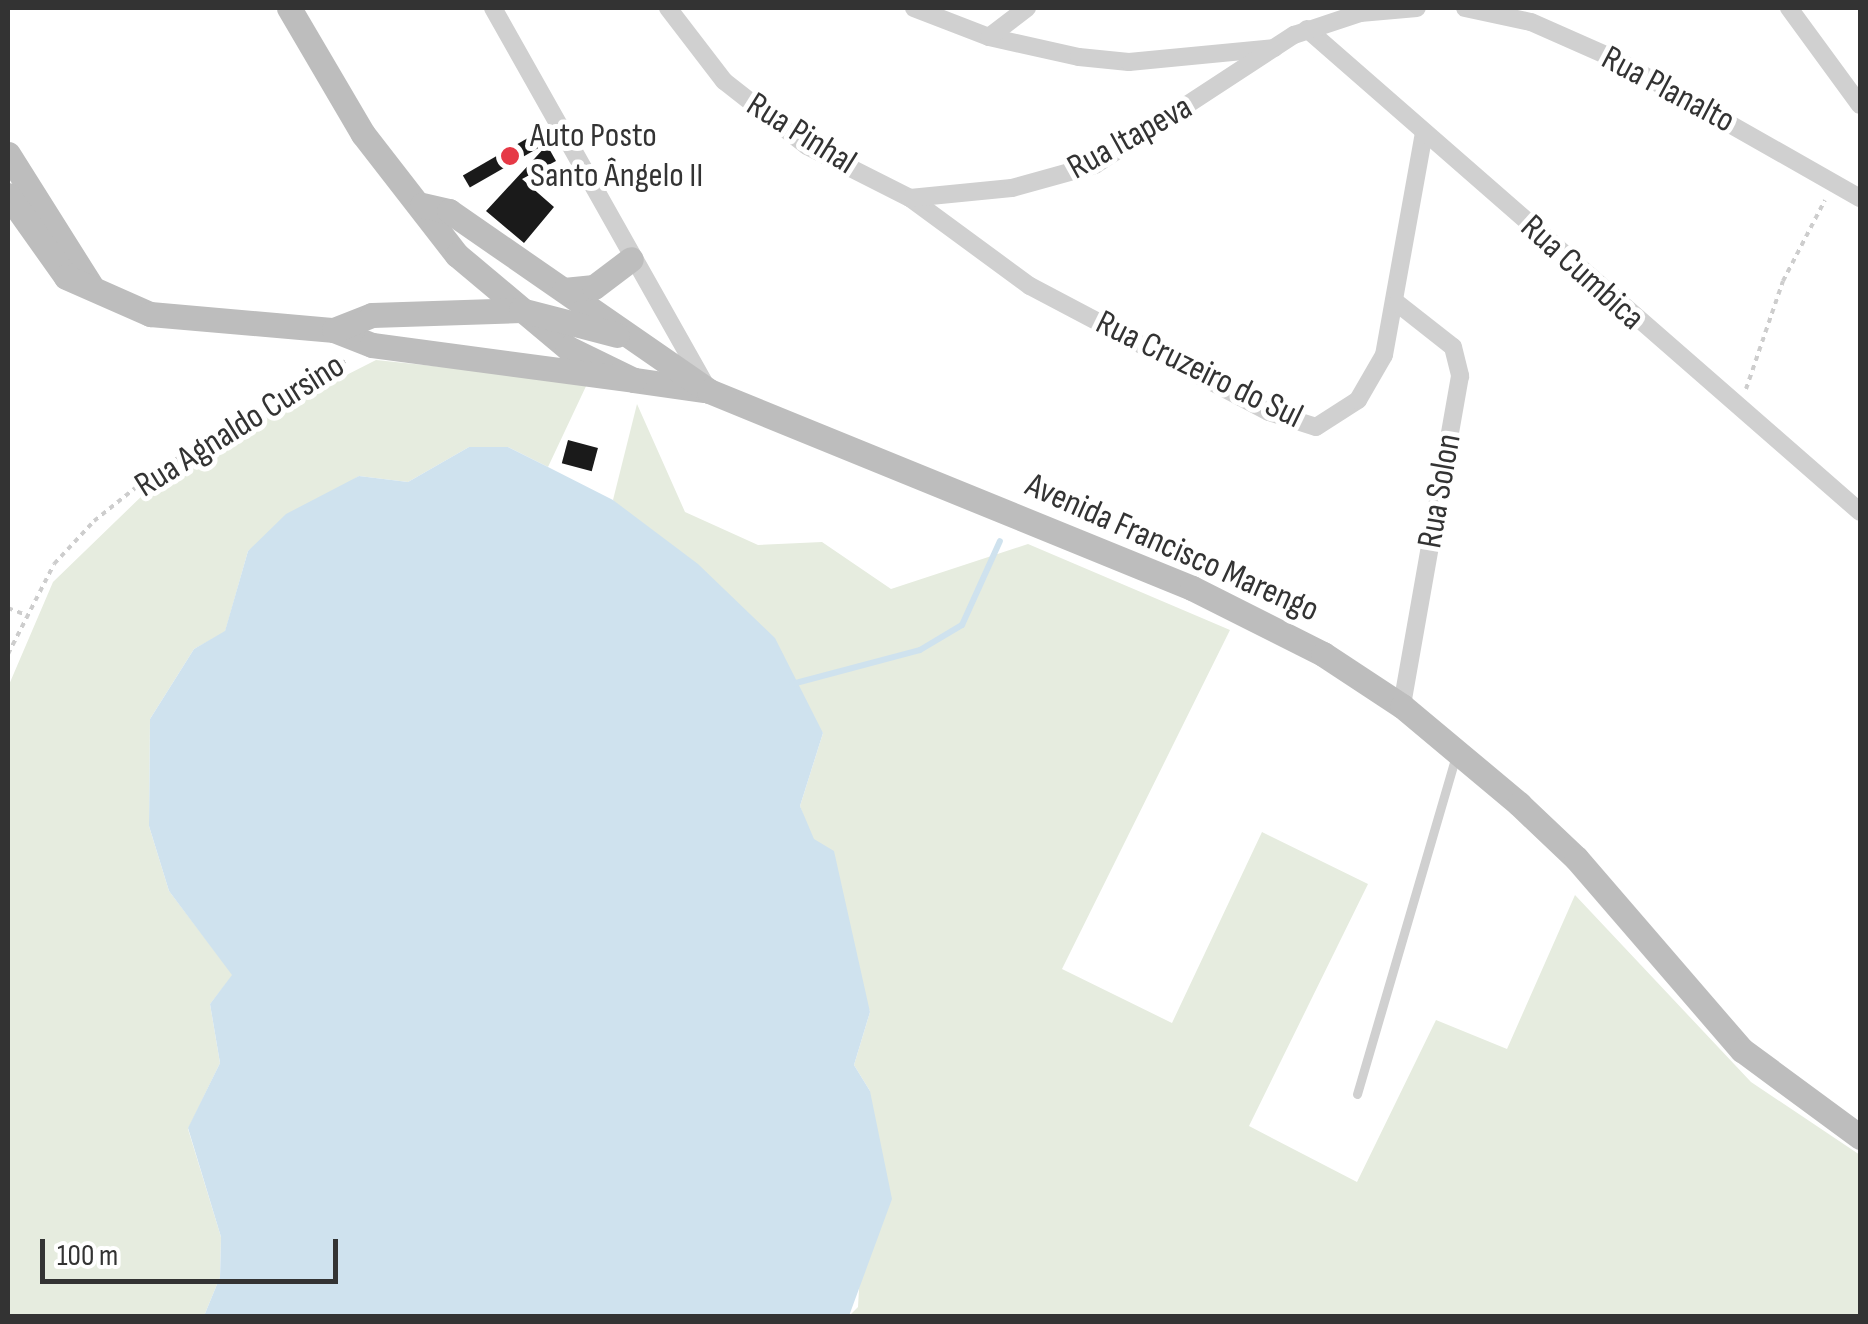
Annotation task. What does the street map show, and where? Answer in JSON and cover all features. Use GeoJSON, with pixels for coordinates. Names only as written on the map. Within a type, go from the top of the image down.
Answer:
{"type":"FeatureCollection","features":[{"type":"Feature","properties":{"kind":"main road","name":"Avenida Francisco Marengo"},"geometry":{"type":"LineString","coordinates":[[290,8],[363,134],[422,205],[432,231],[568,348],[634,380],[709,390]]}},
{"type":"Feature","properties":{"kind":"main road"},"geometry":{"type":"LineString","coordinates":[[8,154],[94,290]]}},
{"type":"Feature","properties":{"kind":"main road"},"geometry":{"type":"LineString","coordinates":[[8,194],[51,263],[94,290],[186,320],[334,330],[372,346],[634,380]]}},
{"type":"Feature","properties":{"kind":"main road","name":"Avenida Francisco Marengo"},"geometry":{"type":"LineString","coordinates":[[422,205],[449,211],[709,390],[1192,588],[1323,654],[1402,706],[1576,858],[1742,1050],[1860,1137]]}},
{"type":"Feature","properties":{"kind":"main road"},"geometry":{"type":"LineString","coordinates":[[564,290],[594,287],[631,259]]}},
{"type":"Feature","properties":{"kind":"main road"},"geometry":{"type":"LineString","coordinates":[[458,312],[479,271]]}},
{"type":"Feature","properties":{"kind":"main road"},"geometry":{"type":"LineString","coordinates":[[334,330],[372,315],[521,310],[588,324],[655,350]]}},
{"type":"Feature","properties":{"kind":"street"},"geometry":{"type":"LineString","coordinates":[[493,8],[631,259],[709,390]]}},
{"type":"Feature","properties":{"kind":"street","name":"Rua Pinhal"},"geometry":{"type":"LineString","coordinates":[[668,8],[758,113],[910,198]]}},
{"type":"Feature","properties":{"kind":"street"},"geometry":{"type":"LineString","coordinates":[[914,8],[988,37],[1129,62],[1279,49],[1307,30],[1416,8]]}},
{"type":"Feature","properties":{"kind":"street"},"geometry":{"type":"LineString","coordinates":[[988,37],[1026,8]]}},
{"type":"Feature","properties":{"kind":"street","name":"Rua Planalto"},"geometry":{"type":"LineString","coordinates":[[1465,8],[1531,22],[1617,60],[1860,198]]}},
{"type":"Feature","properties":{"kind":"street"},"geometry":{"type":"LineString","coordinates":[[1789,8],[1860,104]]}},
{"type":"Feature","properties":{"kind":"street","name":"Rua Cumbica"},"geometry":{"type":"LineString","coordinates":[[1307,30],[1738,412],[1860,512]]}},
{"type":"Feature","properties":{"kind":"street","name":"Rua Itapeva"},"geometry":{"type":"LineString","coordinates":[[910,198],[1012,188],[1094,165],[1279,49]]}},
{"type":"Feature","properties":{"kind":"street","name":"Rua Cruzeiro do Sul"},"geometry":{"type":"LineString","coordinates":[[910,198],[1030,286],[1298,424],[1329,423],[1358,400],[1384,355],[1397,304],[1424,133]]}},
{"type":"Feature","properties":{"kind":"street","name":"Rua Solon"},"geometry":{"type":"LineString","coordinates":[[1397,304],[1453,347],[1460,376],[1402,706]]}},
{"type":"Feature","properties":{"kind":"lane"},"geometry":{"type":"LineString","coordinates":[[1356,1094],[1457,752]]}},
{"type":"Feature","properties":{"kind":"path"},"geometry":{"type":"LineString","coordinates":[[1738,412],[1784,281],[1834,182]]}},
{"type":"Feature","properties":{"kind":"path","name":"Rua Agnaldo Cursino"},"geometry":{"type":"LineString","coordinates":[[8,654],[26,614],[72,542],[159,469],[372,346]]}},
{"type":"Feature","properties":{"kind":"path"},"geometry":{"type":"LineString","coordinates":[[8,608],[26,614]]}},
{"type":"Feature","properties":{"kind":"shaded area"},"geometry":{"type":"Polygon","coordinates":[[[376,360],[588,382],[548,467],[508,447],[469,447],[408,482],[359,476],[248,551],[225,632],[194,649],[150,719],[149,826],[169,891],[233,975],[210,1004],[220,1063],[188,1129],[221,1237],[220,1277],[204,1316],[8,1316],[8,687],[53,582],[179,460],[376,360]]]}},
{"type":"Feature","properties":{"kind":"shaded area"},"geometry":{"type":"Polygon","coordinates":[[[637,404],[685,512],[758,545],[822,542],[891,589],[1028,544],[1230,630],[1062,969],[1172,1023],[1262,832],[1368,884],[1249,1126],[1357,1182],[1436,1020],[1507,1049],[1575,895],[1751,1082],[1860,1155],[1860,1316],[849,1316],[858,1307],[870,1091],[854,1065],[870,1012],[800,806],[823,733],[613,500],[637,404]]]}},
{"type":"Feature","properties":{"kind":"water"},"geometry":{"type":"Polygon","coordinates":[[[469,447],[508,447],[613,500],[698,564],[775,638],[823,733],[800,806],[814,839],[834,851],[870,1012],[854,1065],[870,1091],[892,1199],[849,1316],[204,1316],[220,1277],[221,1237],[188,1128],[220,1063],[210,1004],[232,975],[169,891],[149,826],[150,719],[194,649],[225,631],[248,551],[286,514],[359,476],[408,482],[469,447]]]}},
{"type":"Feature","properties":{"kind":"building","name":"Auto Posto Santo Ângelo II"},"geometry":{"type":"Polygon","coordinates":[[[533,135],[540,147],[470,188],[463,176],[533,135]]]}},
{"type":"Feature","properties":{"kind":"building","name":"Auto Posto Santo Ângelo II"},"geometry":{"type":"Polygon","coordinates":[[[547,145],[556,161],[522,179],[554,207],[524,243],[486,211],[547,145]]]}},
{"type":"Feature","properties":{"kind":"building"},"geometry":{"type":"Polygon","coordinates":[[[568,440],[598,448],[592,471],[562,463],[568,440]]]}},
{"type":"Feature","properties":{"kind":"waterway"},"geometry":{"type":"LineString","coordinates":[[792,684],[920,650],[962,625],[1000,541]]}},
{"type":"Feature","properties":{"kind":"place","name":"Auto Posto Santo Ângelo II"},"geometry":{"type":"Point","coordinates":[510,156]}}]}
